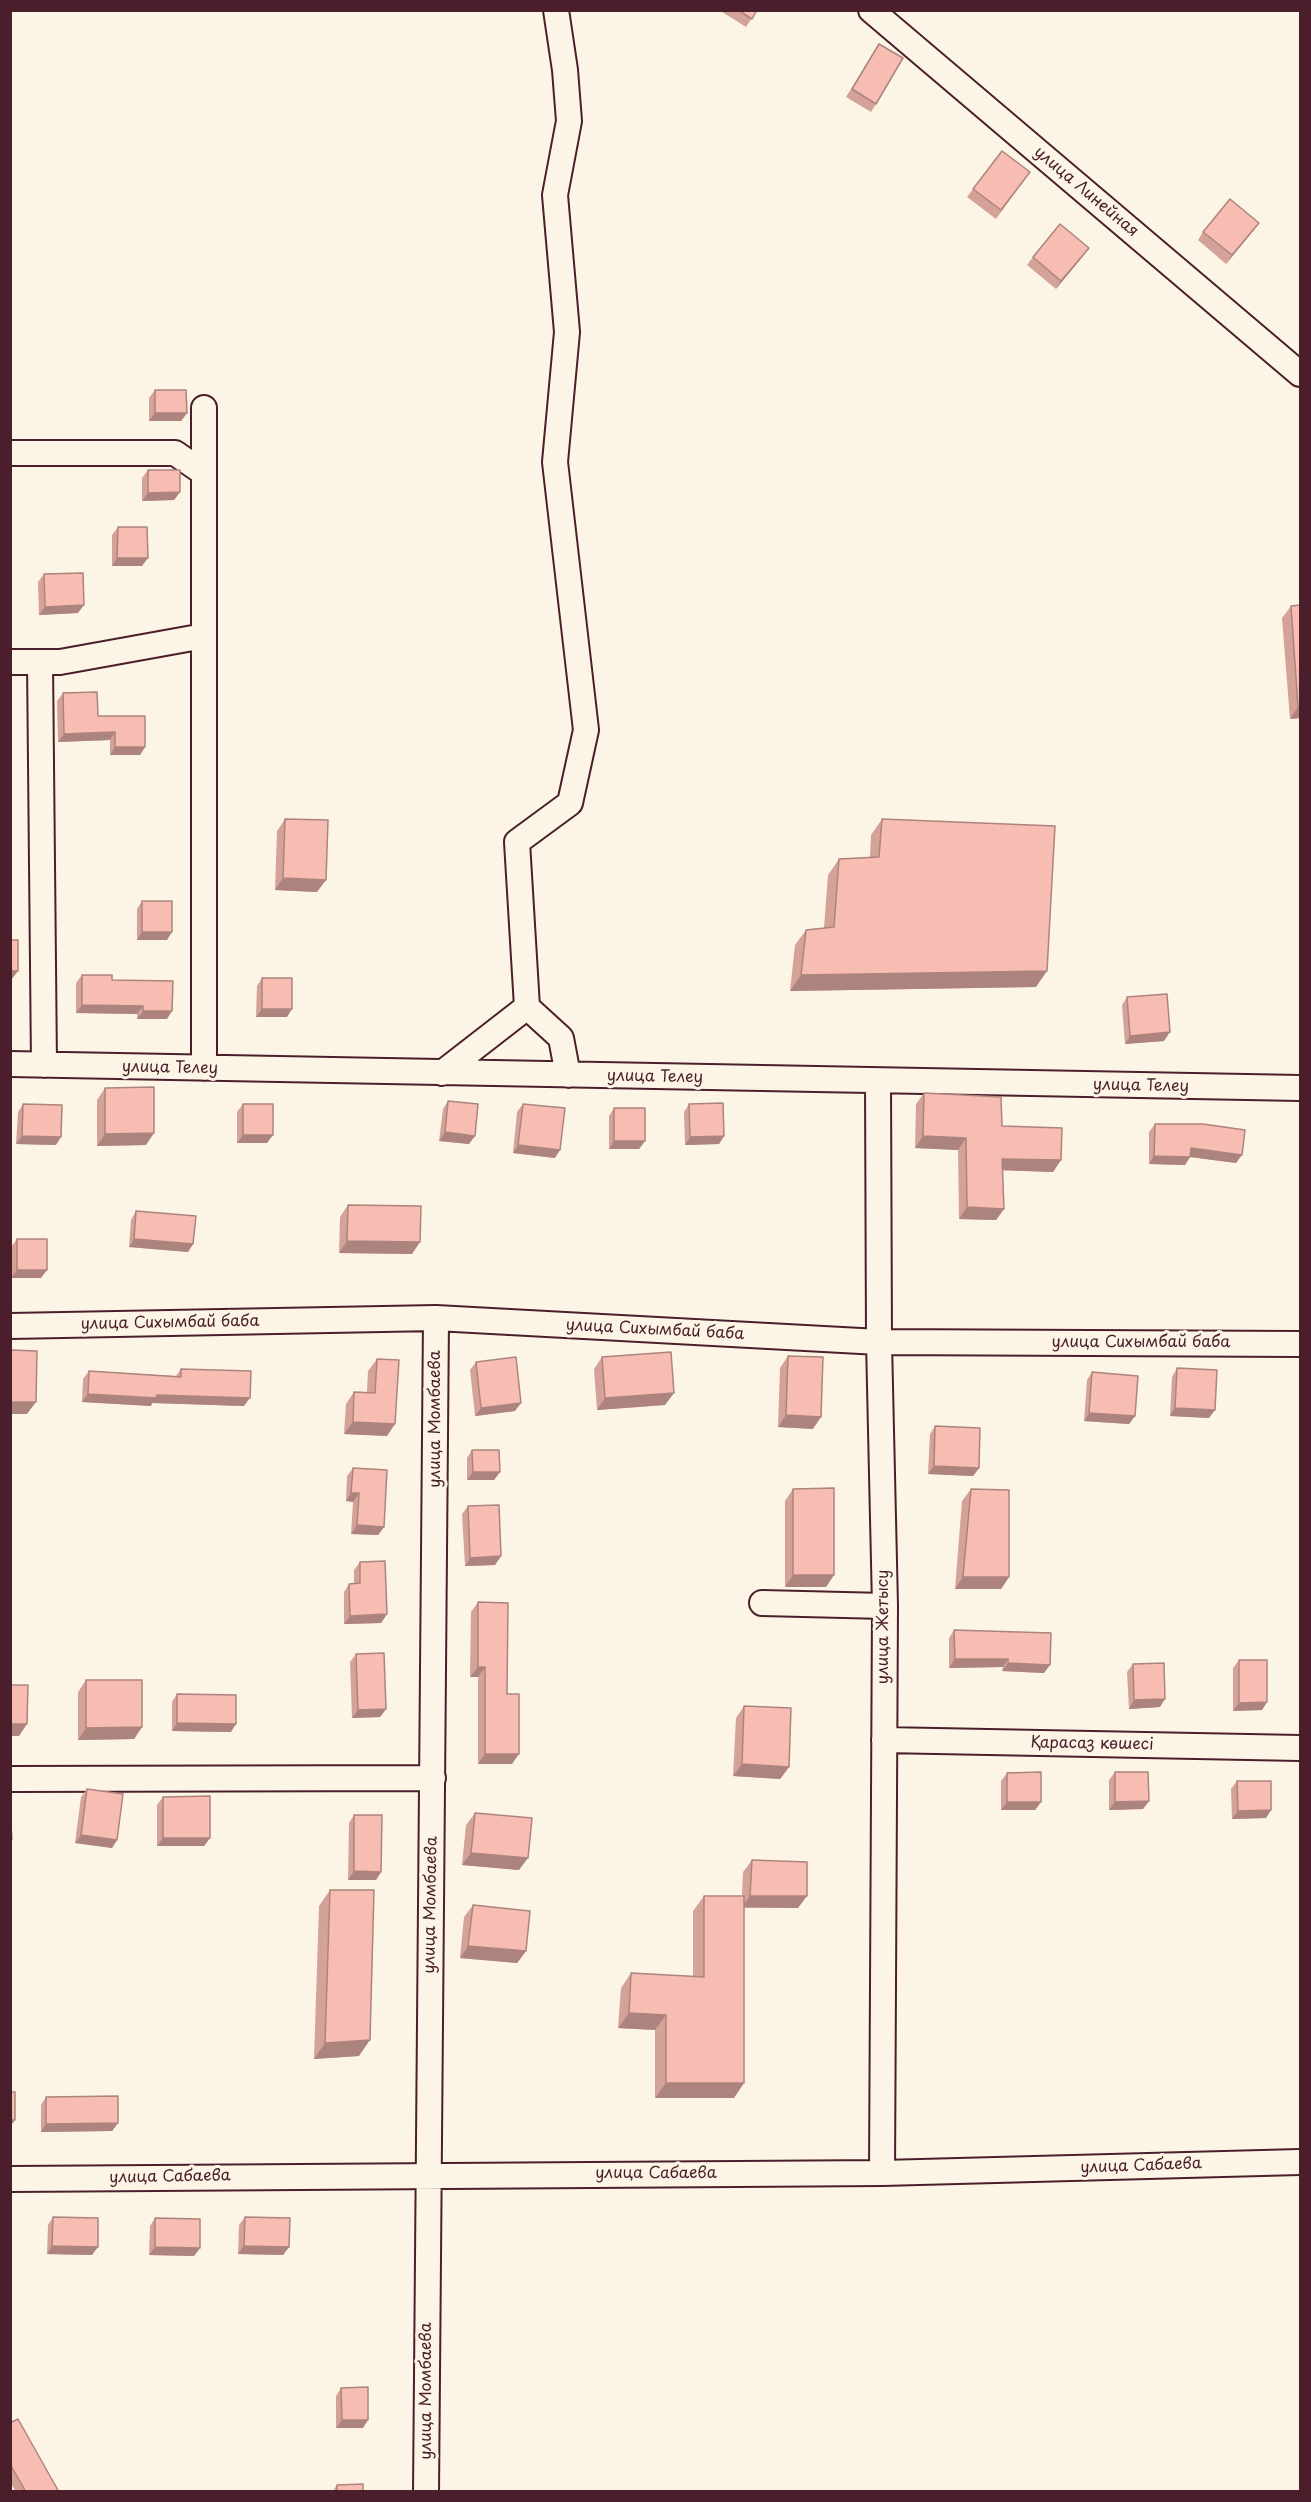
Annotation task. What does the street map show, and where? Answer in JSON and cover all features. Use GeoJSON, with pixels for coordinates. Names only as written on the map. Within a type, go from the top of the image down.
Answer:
{"type":"FeatureCollection","features":[{"type":"Feature","properties":{"kind":"street"},"geometry":{"type":"LineString","coordinates":[[556,10],[565,70],[569,121],[555,195],[567,332],[555,462],[586,730],[570,803],[517,842],[527,1007],[561,1038],[568,1076]]}},
{"type":"Feature","properties":{"kind":"street","name":"улица Линейная"},"geometry":{"type":"LineString","coordinates":[[871,10],[1300,374]]}},
{"type":"Feature","properties":{"kind":"street"},"geometry":{"type":"LineString","coordinates":[[204,408],[204,1068]]}},
{"type":"Feature","properties":{"kind":"street"},"geometry":{"type":"LineString","coordinates":[[10,453],[175,453],[204,473]]}},
{"type":"Feature","properties":{"kind":"street"},"geometry":{"type":"LineString","coordinates":[[10,662],[60,662],[204,636]]}},
{"type":"Feature","properties":{"kind":"street"},"geometry":{"type":"LineString","coordinates":[[40,662],[44,1065]]}},
{"type":"Feature","properties":{"kind":"street"},"geometry":{"type":"LineString","coordinates":[[442,1073],[527,1007]]}},
{"type":"Feature","properties":{"kind":"street","name":"улица Телеу"},"geometry":{"type":"LineString","coordinates":[[10,1064],[1300,1088]]}},
{"type":"Feature","properties":{"kind":"street"},"geometry":{"type":"LineString","coordinates":[[1300,1072],[1300,1088]]}},
{"type":"Feature","properties":{"kind":"street","name":"улица Жетысу"},"geometry":{"type":"LineString","coordinates":[[878,1081],[879,1342],[885,1606],[882,2173]]}},
{"type":"Feature","properties":{"kind":"street","name":"улица Сихымбай баба"},"geometry":{"type":"LineString","coordinates":[[10,1326],[436,1318],[879,1342],[1300,1344]]}},
{"type":"Feature","properties":{"kind":"street","name":"улица Момбаева"},"geometry":{"type":"LineString","coordinates":[[426,2492],[436,1318]]}},
{"type":"Feature","properties":{"kind":"street"},"geometry":{"type":"LineString","coordinates":[[762,1603],[885,1606]]}},
{"type":"Feature","properties":{"kind":"street","name":"Қарасаз көшесі"},"geometry":{"type":"LineString","coordinates":[[884,1740],[1300,1748]]}},
{"type":"Feature","properties":{"kind":"street"},"geometry":{"type":"LineString","coordinates":[[10,1779],[433,1778]]}},
{"type":"Feature","properties":{"kind":"street","name":"улица Сабаева"},"geometry":{"type":"LineString","coordinates":[[10,2179],[882,2173],[1300,2162]]}},
{"type":"Feature","properties":{"kind":"building"},"geometry":{"type":"Polygon","coordinates":[[[738,10],[757,10],[752,19],[738,10]]]}},
{"type":"Feature","properties":{"kind":"building"},"geometry":{"type":"Polygon","coordinates":[[[879,44],[903,58],[876,104],[852,89],[879,44]]]}},
{"type":"Feature","properties":{"kind":"building"},"geometry":{"type":"Polygon","coordinates":[[[1002,151],[1030,172],[1001,210],[973,189],[1002,151]]]}},
{"type":"Feature","properties":{"kind":"building"},"geometry":{"type":"Polygon","coordinates":[[[1230,199],[1259,223],[1232,255],[1203,232],[1230,199]]]}},
{"type":"Feature","properties":{"kind":"building"},"geometry":{"type":"Polygon","coordinates":[[[1060,224],[1089,248],[1061,281],[1033,257],[1060,224]]]}},
{"type":"Feature","properties":{"kind":"building"},"geometry":{"type":"Polygon","coordinates":[[[155,390],[186,390],[187,413],[155,413],[155,390]]]}},
{"type":"Feature","properties":{"kind":"building"},"geometry":{"type":"Polygon","coordinates":[[[148,470],[180,470],[180,492],[148,493],[148,470]]]}},
{"type":"Feature","properties":{"kind":"building"},"geometry":{"type":"Polygon","coordinates":[[[118,527],[147,527],[148,558],[117,558],[118,527]]]}},
{"type":"Feature","properties":{"kind":"building"},"geometry":{"type":"Polygon","coordinates":[[[83,573],[84,605],[45,607],[44,574],[83,573]]]}},
{"type":"Feature","properties":{"kind":"building"},"geometry":{"type":"Polygon","coordinates":[[[1300,605],[1300,706],[1298,707],[1291,606],[1300,605]]]}},
{"type":"Feature","properties":{"kind":"building"},"geometry":{"type":"Polygon","coordinates":[[[97,692],[98,716],[145,716],[145,747],[115,747],[115,732],[64,734],[63,693],[97,692]]]}},
{"type":"Feature","properties":{"kind":"building"},"geometry":{"type":"Polygon","coordinates":[[[285,819],[328,820],[326,880],[283,878],[285,819]]]}},
{"type":"Feature","properties":{"kind":"building"},"geometry":{"type":"Polygon","coordinates":[[[882,819],[1055,826],[1047,971],[801,975],[806,930],[834,927],[839,859],[879,857],[882,819]]]}},
{"type":"Feature","properties":{"kind":"building"},"geometry":{"type":"Polygon","coordinates":[[[142,901],[172,901],[172,932],[142,932],[142,901]]]}},
{"type":"Feature","properties":{"kind":"building"},"geometry":{"type":"Polygon","coordinates":[[[10,940],[18,940],[18,971],[10,971],[10,940]]]}},
{"type":"Feature","properties":{"kind":"building"},"geometry":{"type":"Polygon","coordinates":[[[82,975],[112,975],[112,980],[173,981],[172,1011],[143,1011],[143,1006],[82,1005],[82,975]]]}},
{"type":"Feature","properties":{"kind":"building"},"geometry":{"type":"Polygon","coordinates":[[[262,978],[292,978],[292,1009],[262,1009],[262,978]]]}},
{"type":"Feature","properties":{"kind":"building"},"geometry":{"type":"Polygon","coordinates":[[[1167,994],[1170,1032],[1130,1036],[1127,997],[1167,994]]]}},
{"type":"Feature","properties":{"kind":"building"},"geometry":{"type":"Polygon","coordinates":[[[154,1087],[154,1133],[105,1134],[105,1088],[154,1087]]]}},
{"type":"Feature","properties":{"kind":"building"},"geometry":{"type":"Polygon","coordinates":[[[924,1093],[1001,1097],[1002,1126],[1062,1128],[1061,1160],[1002,1159],[1004,1209],[967,1207],[966,1138],[923,1136],[924,1093]]]}},
{"type":"Feature","properties":{"kind":"building"},"geometry":{"type":"Polygon","coordinates":[[[448,1101],[478,1104],[475,1136],[445,1132],[448,1101]]]}},
{"type":"Feature","properties":{"kind":"building"},"geometry":{"type":"Polygon","coordinates":[[[723,1103],[724,1136],[690,1137],[689,1104],[723,1103]]]}},
{"type":"Feature","properties":{"kind":"building"},"geometry":{"type":"Polygon","coordinates":[[[23,1104],[62,1105],[61,1137],[22,1136],[23,1104]]]}},
{"type":"Feature","properties":{"kind":"building"},"geometry":{"type":"Polygon","coordinates":[[[243,1104],[273,1104],[273,1135],[243,1135],[243,1104]]]}},
{"type":"Feature","properties":{"kind":"building"},"geometry":{"type":"Polygon","coordinates":[[[523,1104],[565,1108],[560,1150],[518,1145],[523,1104]]]}},
{"type":"Feature","properties":{"kind":"building"},"geometry":{"type":"Polygon","coordinates":[[[614,1108],[645,1108],[645,1141],[614,1141],[614,1108]]]}},
{"type":"Feature","properties":{"kind":"building"},"geometry":{"type":"Polygon","coordinates":[[[1155,1124],[1203,1124],[1245,1130],[1242,1155],[1191,1148],[1190,1157],[1154,1156],[1155,1124]]]}},
{"type":"Feature","properties":{"kind":"building"},"geometry":{"type":"Polygon","coordinates":[[[348,1205],[421,1206],[420,1242],[347,1241],[348,1205]]]}},
{"type":"Feature","properties":{"kind":"building"},"geometry":{"type":"Polygon","coordinates":[[[136,1211],[196,1216],[193,1244],[134,1239],[136,1211]]]}},
{"type":"Feature","properties":{"kind":"building"},"geometry":{"type":"Polygon","coordinates":[[[17,1239],[47,1239],[47,1270],[17,1270],[17,1239]]]}},
{"type":"Feature","properties":{"kind":"building"},"geometry":{"type":"Polygon","coordinates":[[[10,1350],[37,1351],[36,1402],[10,1402],[10,1350]]]}},
{"type":"Feature","properties":{"kind":"building"},"geometry":{"type":"Polygon","coordinates":[[[671,1352],[674,1393],[605,1398],[602,1357],[671,1352]]]}},
{"type":"Feature","properties":{"kind":"building"},"geometry":{"type":"Polygon","coordinates":[[[788,1356],[823,1357],[821,1417],[786,1415],[788,1356]]]}},
{"type":"Feature","properties":{"kind":"building"},"geometry":{"type":"Polygon","coordinates":[[[516,1357],[521,1403],[481,1408],[476,1362],[516,1357]]]}},
{"type":"Feature","properties":{"kind":"building"},"geometry":{"type":"Polygon","coordinates":[[[377,1359],[399,1360],[395,1424],[353,1422],[354,1392],[375,1393],[377,1359]]]}},
{"type":"Feature","properties":{"kind":"building"},"geometry":{"type":"Polygon","coordinates":[[[1177,1368],[1217,1370],[1215,1410],[1175,1408],[1177,1368]]]}},
{"type":"Feature","properties":{"kind":"building"},"geometry":{"type":"Polygon","coordinates":[[[181,1369],[251,1371],[250,1398],[157,1395],[156,1398],[88,1394],[89,1371],[181,1377],[181,1369]]]}},
{"type":"Feature","properties":{"kind":"building"},"geometry":{"type":"Polygon","coordinates":[[[1092,1372],[1138,1376],[1135,1416],[1089,1413],[1092,1372]]]}},
{"type":"Feature","properties":{"kind":"building"},"geometry":{"type":"Polygon","coordinates":[[[935,1426],[980,1428],[979,1468],[934,1466],[935,1426]]]}},
{"type":"Feature","properties":{"kind":"building"},"geometry":{"type":"Polygon","coordinates":[[[472,1450],[499,1450],[500,1472],[473,1472],[472,1450]]]}},
{"type":"Feature","properties":{"kind":"building"},"geometry":{"type":"Polygon","coordinates":[[[353,1468],[387,1470],[384,1527],[357,1525],[359,1493],[351,1493],[353,1468]]]}},
{"type":"Feature","properties":{"kind":"building"},"geometry":{"type":"Polygon","coordinates":[[[834,1488],[834,1575],[793,1575],[793,1489],[834,1488]]]}},
{"type":"Feature","properties":{"kind":"building"},"geometry":{"type":"Polygon","coordinates":[[[971,1489],[1009,1490],[1009,1577],[963,1577],[971,1489]]]}},
{"type":"Feature","properties":{"kind":"building"},"geometry":{"type":"Polygon","coordinates":[[[499,1505],[501,1556],[470,1558],[468,1506],[499,1505]]]}},
{"type":"Feature","properties":{"kind":"building"},"geometry":{"type":"Polygon","coordinates":[[[385,1561],[387,1614],[350,1616],[349,1584],[360,1583],[360,1562],[385,1561]]]}},
{"type":"Feature","properties":{"kind":"building"},"geometry":{"type":"Polygon","coordinates":[[[478,1602],[508,1603],[507,1694],[519,1694],[519,1754],[485,1754],[485,1667],[478,1667],[478,1602]]]}},
{"type":"Feature","properties":{"kind":"building"},"geometry":{"type":"Polygon","coordinates":[[[954,1630],[1051,1633],[1050,1665],[1008,1663],[1008,1659],[955,1659],[954,1630]]]}},
{"type":"Feature","properties":{"kind":"building"},"geometry":{"type":"Polygon","coordinates":[[[384,1653],[386,1709],[358,1710],[356,1654],[384,1653]]]}},
{"type":"Feature","properties":{"kind":"building"},"geometry":{"type":"Polygon","coordinates":[[[1239,1660],[1267,1660],[1267,1702],[1239,1703],[1239,1660]]]}},
{"type":"Feature","properties":{"kind":"building"},"geometry":{"type":"Polygon","coordinates":[[[1164,1663],[1165,1699],[1134,1700],[1133,1664],[1164,1663]]]}},
{"type":"Feature","properties":{"kind":"building"},"geometry":{"type":"Polygon","coordinates":[[[86,1680],[142,1680],[142,1727],[86,1728],[86,1680]]]}},
{"type":"Feature","properties":{"kind":"building"},"geometry":{"type":"Polygon","coordinates":[[[10,1685],[28,1685],[27,1724],[10,1724],[10,1685]]]}},
{"type":"Feature","properties":{"kind":"building"},"geometry":{"type":"Polygon","coordinates":[[[177,1694],[236,1695],[236,1724],[177,1723],[177,1694]]]}},
{"type":"Feature","properties":{"kind":"building"},"geometry":{"type":"Polygon","coordinates":[[[744,1706],[791,1708],[789,1767],[742,1764],[744,1706]]]}},
{"type":"Feature","properties":{"kind":"building"},"geometry":{"type":"Polygon","coordinates":[[[1041,1772],[1041,1802],[1007,1802],[1007,1773],[1041,1772]]]}},
{"type":"Feature","properties":{"kind":"building"},"geometry":{"type":"Polygon","coordinates":[[[1115,1772],[1148,1772],[1149,1801],[1115,1802],[1115,1772]]]}},
{"type":"Feature","properties":{"kind":"building"},"geometry":{"type":"Polygon","coordinates":[[[1237,1781],[1271,1781],[1271,1810],[1238,1811],[1237,1781]]]}},
{"type":"Feature","properties":{"kind":"building"},"geometry":{"type":"Polygon","coordinates":[[[87,1789],[123,1794],[117,1840],[81,1835],[87,1789]]]}},
{"type":"Feature","properties":{"kind":"building"},"geometry":{"type":"Polygon","coordinates":[[[210,1796],[210,1838],[163,1838],[163,1797],[210,1796]]]}},
{"type":"Feature","properties":{"kind":"building"},"geometry":{"type":"Polygon","coordinates":[[[10,1813],[12,1839],[10,1839],[10,1813]]]}},
{"type":"Feature","properties":{"kind":"building"},"geometry":{"type":"Polygon","coordinates":[[[475,1813],[532,1818],[528,1858],[471,1853],[475,1813]]]}},
{"type":"Feature","properties":{"kind":"building"},"geometry":{"type":"Polygon","coordinates":[[[354,1815],[382,1815],[381,1872],[354,1871],[354,1815]]]}},
{"type":"Feature","properties":{"kind":"building"},"geometry":{"type":"Polygon","coordinates":[[[752,1860],[807,1862],[807,1896],[750,1896],[752,1860]]]}},
{"type":"Feature","properties":{"kind":"building"},"geometry":{"type":"Polygon","coordinates":[[[330,1890],[374,1890],[370,2040],[325,2043],[330,1890]]]}},
{"type":"Feature","properties":{"kind":"building"},"geometry":{"type":"Polygon","coordinates":[[[704,1896],[744,1896],[744,2083],[666,2083],[666,2015],[629,2013],[631,1973],[704,1977],[704,1896]]]}},
{"type":"Feature","properties":{"kind":"building"},"geometry":{"type":"Polygon","coordinates":[[[473,1905],[530,1911],[526,1951],[468,1946],[473,1905]]]}},
{"type":"Feature","properties":{"kind":"building"},"geometry":{"type":"Polygon","coordinates":[[[10,2092],[15,2092],[15,2120],[10,2120],[10,2092]]]}},
{"type":"Feature","properties":{"kind":"building"},"geometry":{"type":"Polygon","coordinates":[[[118,2096],[118,2123],[46,2124],[46,2097],[118,2096]]]}},
{"type":"Feature","properties":{"kind":"building"},"geometry":{"type":"Polygon","coordinates":[[[53,2217],[98,2218],[98,2247],[52,2246],[53,2217]]]}},
{"type":"Feature","properties":{"kind":"building"},"geometry":{"type":"Polygon","coordinates":[[[245,2217],[290,2218],[289,2247],[244,2246],[245,2217]]]}},
{"type":"Feature","properties":{"kind":"building"},"geometry":{"type":"Polygon","coordinates":[[[155,2218],[200,2219],[200,2248],[155,2247],[155,2218]]]}},
{"type":"Feature","properties":{"kind":"building"},"geometry":{"type":"Polygon","coordinates":[[[368,2387],[368,2420],[342,2420],[341,2388],[368,2387]]]}},
{"type":"Feature","properties":{"kind":"building"},"geometry":{"type":"Polygon","coordinates":[[[18,2419],[59,2492],[26,2492],[10,2464],[10,2423],[18,2419]]]}},
{"type":"Feature","properties":{"kind":"building"},"geometry":{"type":"Polygon","coordinates":[[[363,2484],[363,2492],[337,2492],[337,2485],[363,2484]]]}}]}
